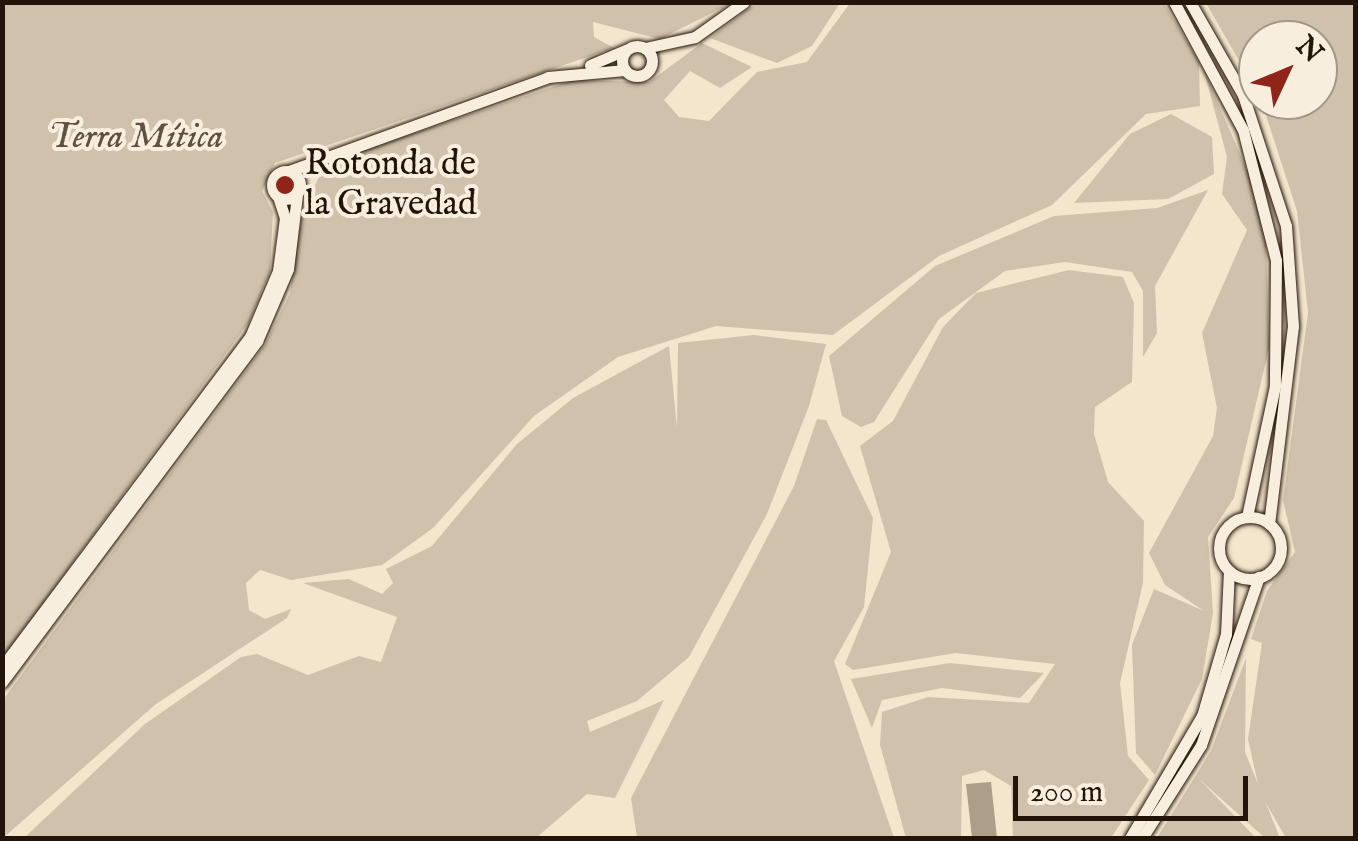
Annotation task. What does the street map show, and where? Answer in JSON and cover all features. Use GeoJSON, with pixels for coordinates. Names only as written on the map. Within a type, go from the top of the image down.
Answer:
{"type":"FeatureCollection","features":[{"type":"Feature","properties":{"kind":"main road"},"geometry":{"type":"LineString","coordinates":[[586,67],[625,70],[637,76],[676,45],[744,2]]}},
{"type":"Feature","properties":{"kind":"main road"},"geometry":{"type":"LineString","coordinates":[[1130,838],[1202,716],[1226,634],[1229,571],[1220,540],[1246,517],[1275,386],[1276,260],[1243,130],[1174,2]]}},
{"type":"Feature","properties":{"kind":"main road"},"geometry":{"type":"LineString","coordinates":[[1142,838],[1202,745],[1260,577],[1281,550],[1270,524],[1292,326],[1286,226],[1244,95],[1190,2]]}},
{"type":"Feature","properties":{"kind":"main road"},"geometry":{"type":"LineString","coordinates":[[2,667],[250,337],[278,272],[285,218],[272,182],[289,171],[626,50],[676,45]]}},
{"type":"Feature","properties":{"kind":"main road"},"geometry":{"type":"LineString","coordinates":[[645,48],[650,69]]}},
{"type":"Feature","properties":{"kind":"main road"},"geometry":{"type":"LineString","coordinates":[[625,70],[626,50]]}},
{"type":"Feature","properties":{"kind":"main road"},"geometry":{"type":"LineString","coordinates":[[278,197],[298,190],[326,158]]}},
{"type":"Feature","properties":{"kind":"main road"},"geometry":{"type":"LineString","coordinates":[[2,682],[258,341],[288,269],[298,190],[289,171]]}},
{"type":"Feature","properties":{"kind":"main road"},"geometry":{"type":"LineString","coordinates":[[1246,517],[1270,524]]}},
{"type":"Feature","properties":{"kind":"main road"},"geometry":{"type":"LineString","coordinates":[[1229,571],[1260,577]]}},
{"type":"Feature","properties":{"kind":"green space"},"geometry":{"type":"Polygon","coordinates":[[[758,2],[840,3],[812,46],[777,63],[710,38],[758,2]]]}},
{"type":"Feature","properties":{"kind":"green space","name":"Terra Mítica"},"geometry":{"type":"Polygon","coordinates":[[[3,3],[732,3],[660,39],[593,22],[594,37],[614,48],[275,163],[262,191],[273,212],[270,271],[249,322],[3,658],[3,3]]]}},
{"type":"Feature","properties":{"kind":"green space"},"geometry":{"type":"Polygon","coordinates":[[[850,3],[1164,3],[1199,62],[1200,106],[1146,114],[1052,205],[939,256],[833,335],[716,326],[618,357],[534,416],[433,528],[382,565],[291,580],[260,570],[246,583],[249,610],[265,619],[291,609],[287,618],[156,704],[3,838],[3,700],[265,345],[290,293],[303,209],[320,175],[368,149],[573,80],[649,82],[702,43],[752,67],[720,88],[690,71],[664,100],[679,117],[709,121],[757,72],[807,62],[850,3]]]}},
{"type":"Feature","properties":{"kind":"green space"},"geometry":{"type":"Polygon","coordinates":[[[1206,3],[1353,3],[1355,838],[1286,838],[1260,793],[1248,739],[1262,643],[1251,639],[1267,591],[1295,552],[1283,500],[1308,313],[1297,211],[1267,120],[1338,120],[1338,20],[1238,20],[1238,59],[1206,3]]]}},
{"type":"Feature","properties":{"kind":"green space"},"geometry":{"type":"Polygon","coordinates":[[[1204,71],[1253,184],[1266,242],[1269,348],[1234,498],[1208,537],[1213,613],[1202,679],[1155,775],[1136,753],[1132,645],[1154,589],[1204,611],[1165,585],[1149,553],[1213,436],[1217,408],[1202,333],[1247,230],[1222,194],[1227,157],[1204,71]]]}},
{"type":"Feature","properties":{"kind":"green space"},"geometry":{"type":"Polygon","coordinates":[[[1171,114],[1212,137],[1214,174],[1168,199],[1074,203],[1130,134],[1171,114]]]}},
{"type":"Feature","properties":{"kind":"green space"},"geometry":{"type":"Polygon","coordinates":[[[1208,190],[1155,286],[1157,333],[1143,357],[1143,291],[1132,272],[1065,262],[1005,271],[939,319],[874,422],[861,427],[842,416],[829,356],[935,266],[1054,216],[1157,208],[1208,190]]]}},
{"type":"Feature","properties":{"kind":"green space"},"geometry":{"type":"Polygon","coordinates":[[[1069,270],[1123,277],[1134,303],[1132,382],[1095,407],[1094,434],[1108,482],[1144,521],[1143,583],[1120,683],[1128,756],[1149,780],[1111,838],[1013,838],[1011,786],[984,770],[962,776],[961,838],[906,838],[880,745],[882,712],[928,697],[1029,703],[1055,664],[956,653],[853,670],[845,664],[891,552],[860,446],[893,421],[943,327],[976,293],[1069,270]]]}},
{"type":"Feature","properties":{"kind":"green space"},"geometry":{"type":"Polygon","coordinates":[[[754,335],[826,344],[809,406],[767,514],[689,657],[637,701],[587,721],[590,732],[664,700],[615,798],[587,794],[536,838],[24,838],[145,724],[241,657],[257,654],[308,675],[359,656],[381,662],[397,617],[303,583],[349,579],[382,594],[393,583],[386,569],[432,546],[517,444],[573,398],[669,346],[677,428],[678,343],[754,335]]]}},
{"type":"Feature","properties":{"kind":"green space"},"geometry":{"type":"Polygon","coordinates":[[[817,419],[826,420],[873,518],[864,607],[834,661],[894,838],[637,838],[631,798],[794,486],[817,419]]]}},
{"type":"Feature","properties":{"kind":"green space"},"geometry":{"type":"Polygon","coordinates":[[[1246,658],[1245,752],[1280,838],[1265,838],[1199,779],[1256,838],[1157,838],[1211,751],[1246,658]]]}},
{"type":"Feature","properties":{"kind":"green space"},"geometry":{"type":"Polygon","coordinates":[[[950,663],[1044,673],[1020,698],[942,688],[882,700],[872,728],[851,679],[950,663]]]}},
{"type":"Feature","properties":{"kind":"shaded area"},"geometry":{"type":"Polygon","coordinates":[[[991,782],[997,838],[972,838],[966,784],[991,782]]]}},
{"type":"Feature","properties":{"kind":"place","name":"Rotonda de la Gravedad"},"geometry":{"type":"Point","coordinates":[285,185]}}]}
